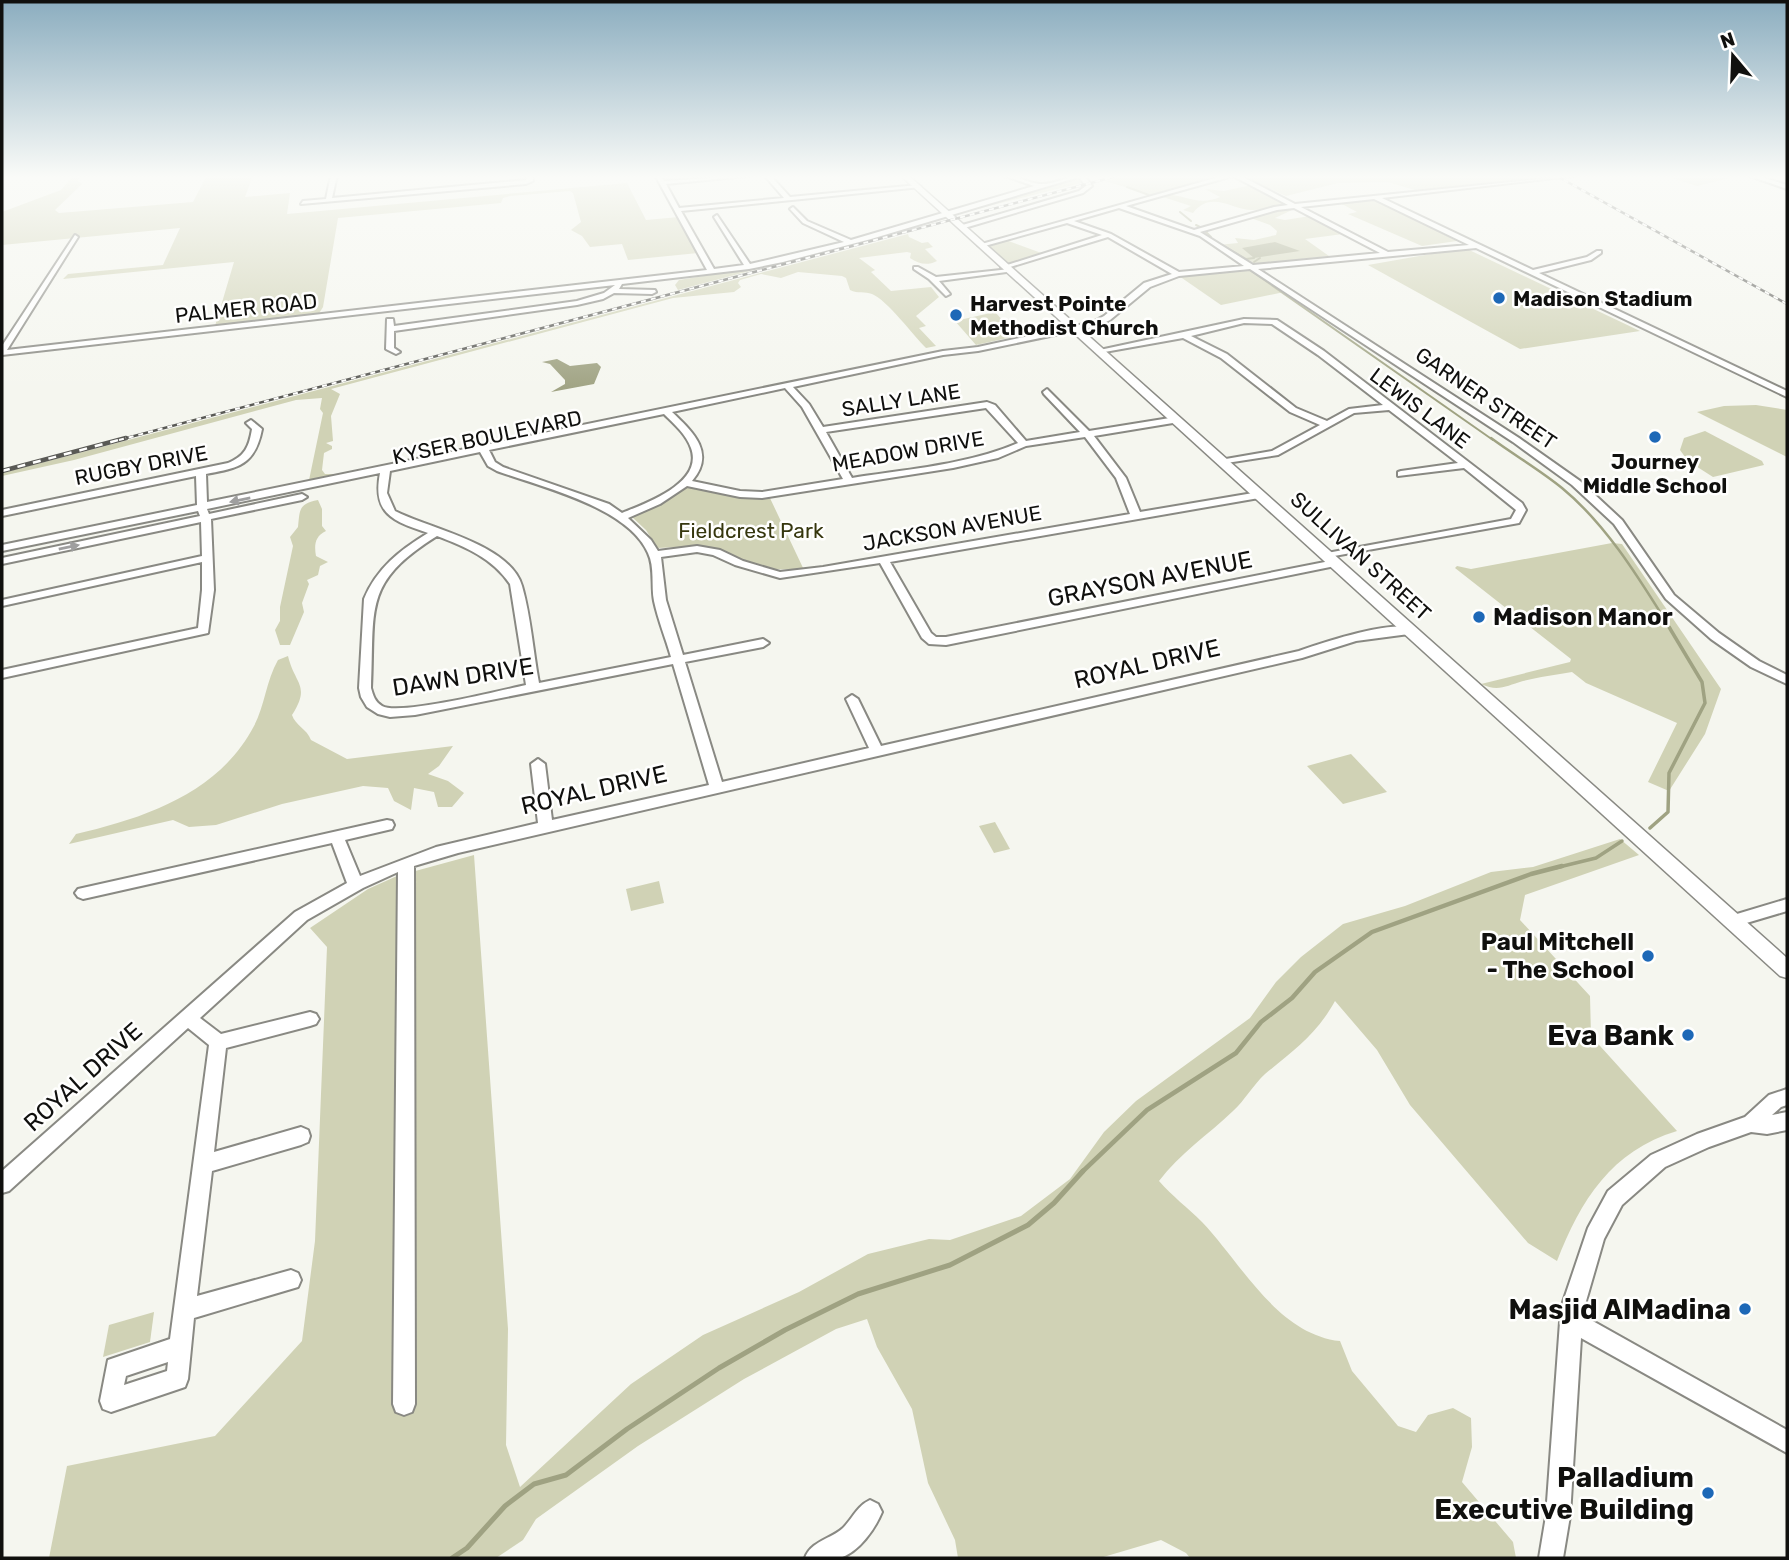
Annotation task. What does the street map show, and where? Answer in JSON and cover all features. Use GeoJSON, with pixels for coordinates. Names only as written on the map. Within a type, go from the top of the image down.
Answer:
{"type":"FeatureCollection","features":[{"type":"Feature","properties":{"kind":"main road","name":"SULLIVAN STREET"},"geometry":{"type":"LineString","coordinates":[[984,248],[1787,970]]}},
{"type":"Feature","properties":{"kind":"street"},"geometry":{"type":"LineString","coordinates":[[2,353],[68,248]]}},
{"type":"Feature","properties":{"kind":"street"},"geometry":{"type":"LineString","coordinates":[[698,248],[712,272]]}},
{"type":"Feature","properties":{"kind":"street"},"geometry":{"type":"LineString","coordinates":[[737,248],[749,267]]}},
{"type":"Feature","properties":{"kind":"street"},"geometry":{"type":"LineString","coordinates":[[390,329],[564,306],[592,300],[617,287],[749,267],[826,248]]}},
{"type":"Feature","properties":{"kind":"street"},"geometry":{"type":"LineString","coordinates":[[934,279],[1007,269],[1071,248]]}},
{"type":"Feature","properties":{"kind":"street"},"geometry":{"type":"LineString","coordinates":[[1132,248],[1178,274]]}},
{"type":"Feature","properties":{"kind":"street","name":"GARNER STREET"},"geometry":{"type":"LineString","coordinates":[[1220,248],[1494,425],[1576,483],[1618,522],[1670,597],[1725,643],[1755,664],[1787,680]]}},
{"type":"Feature","properties":{"kind":"street"},"geometry":{"type":"LineString","coordinates":[[1375,248],[1385,253]]}},
{"type":"Feature","properties":{"kind":"street","name":"KYSER BOULEVARD"},"geometry":{"type":"LineString","coordinates":[[2,561],[204,513],[1075,329],[1107,318],[1147,285],[1178,274],[1453,248]]}},
{"type":"Feature","properties":{"kind":"street"},"geometry":{"type":"LineString","coordinates":[[1481,248],[1787,394]]}},
{"type":"Feature","properties":{"kind":"street"},"geometry":{"type":"LineString","coordinates":[[1532,272],[1569,264],[1600,252]]}},
{"type":"Feature","properties":{"kind":"street"},"geometry":{"type":"LineString","coordinates":[[916,268],[934,279],[946,294]]}},
{"type":"Feature","properties":{"kind":"street"},"geometry":{"type":"LineString","coordinates":[[617,287],[652,292]]}},
{"type":"Feature","properties":{"kind":"street","name":"PALMER ROAD"},"geometry":{"type":"LineString","coordinates":[[2,353],[390,309],[617,287]]}},
{"type":"Feature","properties":{"kind":"street"},"geometry":{"type":"LineString","coordinates":[[390,309],[390,349],[396,352]]}},
{"type":"Feature","properties":{"kind":"street","name":"LEWIS LANE"},"geometry":{"type":"LineString","coordinates":[[1099,351],[1244,321],[1274,322],[1303,340],[1521,510],[1514,521],[1331,559]]}},
{"type":"Feature","properties":{"kind":"street"},"geometry":{"type":"LineString","coordinates":[[1184,335],[1224,356],[1293,410],[1327,424]]}},
{"type":"Feature","properties":{"kind":"street"},"geometry":{"type":"LineString","coordinates":[[790,389],[806,406],[849,481]]}},
{"type":"Feature","properties":{"kind":"street"},"geometry":{"type":"LineString","coordinates":[[1047,392],[1111,459],[1121,474],[1136,515]]}},
{"type":"Feature","properties":{"kind":"street","name":"SALLY LANE"},"geometry":{"type":"LineString","coordinates":[[820,430],[987,405],[992,407],[1024,444]]}},
{"type":"Feature","properties":{"kind":"street"},"geometry":{"type":"LineString","coordinates":[[1223,462],[1275,453],[1352,411],[1390,407]]}},
{"type":"Feature","properties":{"kind":"street"},"geometry":{"type":"LineString","coordinates":[[621,517],[664,498],[685,483],[696,467],[698,456],[695,445],[669,414]]}},
{"type":"Feature","properties":{"kind":"street","name":"MEADOW DRIVE"},"geometry":{"type":"LineString","coordinates":[[685,483],[740,494],[762,495],[975,461],[1024,444],[1176,420]]}},
{"type":"Feature","properties":{"kind":"street","name":"RUGBY DRIVE"},"geometry":{"type":"LineString","coordinates":[[2,513],[223,468],[251,454],[257,429],[251,423]]}},
{"type":"Feature","properties":{"kind":"street"},"geometry":{"type":"LineString","coordinates":[[485,453],[500,469],[605,506],[638,532],[655,555],[660,600],[717,787]]}},
{"type":"Feature","properties":{"kind":"street"},"geometry":{"type":"LineString","coordinates":[[1401,474],[1466,465]]}},
{"type":"Feature","properties":{"kind":"street"},"geometry":{"type":"LineString","coordinates":[[2,674],[204,630],[208,590],[201,473]]}},
{"type":"Feature","properties":{"kind":"street"},"geometry":{"type":"LineString","coordinates":[[384,475],[383,503],[391,513],[484,552],[509,570],[516,584],[533,687]]}},
{"type":"Feature","properties":{"kind":"street","name":"JACKSON AVENUE"},"geometry":{"type":"LineString","coordinates":[[655,555],[696,549],[716,552],[739,563],[780,575],[884,560],[1259,495]]}},
{"type":"Feature","properties":{"kind":"street","name":"KYSER BOULEVARD"},"geometry":{"type":"LineString","coordinates":[[2,548],[204,513]]}},
{"type":"Feature","properties":{"kind":"street","name":"DAWN DRIVE"},"geometry":{"type":"LineString","coordinates":[[435,533],[387,568],[374,587],[370,599],[365,688],[368,701],[375,709],[394,713],[763,643]]}},
{"type":"Feature","properties":{"kind":"street"},"geometry":{"type":"LineString","coordinates":[[2,603],[207,558]]}},
{"type":"Feature","properties":{"kind":"street","name":"GRAYSON AVENUE"},"geometry":{"type":"LineString","coordinates":[[884,560],[920,625],[933,641],[973,637],[1331,559]]}},
{"type":"Feature","properties":{"kind":"street","name":"ROYAL DRIVE"},"geometry":{"type":"LineString","coordinates":[[2,1184],[300,916],[355,883],[447,849],[1302,654],[1349,649],[1394,638],[1409,630]]}},
{"type":"Feature","properties":{"kind":"street"},"geometry":{"type":"LineString","coordinates":[[852,699],[877,751]]}},
{"type":"Feature","properties":{"kind":"street"},"geometry":{"type":"LineString","coordinates":[[538,764],[546,827]]}},
{"type":"Feature","properties":{"kind":"street"},"geometry":{"type":"LineString","coordinates":[[83,893],[387,825]]}},
{"type":"Feature","properties":{"kind":"street"},"geometry":{"type":"LineString","coordinates":[[337,837],[355,883]]}},
{"type":"Feature","properties":{"kind":"street"},"geometry":{"type":"LineString","coordinates":[[404,1404],[406,863]]}},
{"type":"Feature","properties":{"kind":"street"},"geometry":{"type":"LineString","coordinates":[[1733,921],[1787,905]]}},
{"type":"Feature","properties":{"kind":"street"},"geometry":{"type":"LineString","coordinates":[[187,1017],[218,1041]]}},
{"type":"Feature","properties":{"kind":"street"},"geometry":{"type":"LineString","coordinates":[[218,1041],[310,1019]]}},
{"type":"Feature","properties":{"kind":"street"},"geometry":{"type":"LineString","coordinates":[[180,1347],[218,1041]]}},
{"type":"Feature","properties":{"kind":"street"},"geometry":{"type":"LineString","coordinates":[[1551,1558],[1558,1516],[1572,1308],[1593,1238],[1615,1198],[1658,1161],[1751,1123],[1775,1101],[1787,1097]]}},
{"type":"Feature","properties":{"kind":"street"},"geometry":{"type":"LineString","coordinates":[[1751,1123],[1767,1125],[1787,1121]]}},
{"type":"Feature","properties":{"kind":"street"},"geometry":{"type":"LineString","coordinates":[[203,1164],[301,1136]]}},
{"type":"Feature","properties":{"kind":"street"},"geometry":{"type":"LineString","coordinates":[[185,1310],[291,1280]]}},
{"type":"Feature","properties":{"kind":"street"},"geometry":{"type":"LineString","coordinates":[[1571,1321],[1787,1442]]}},
{"type":"Feature","properties":{"kind":"street"},"geometry":{"type":"LineString","coordinates":[[817,1558],[851,1537],[870,1512]]}},
{"type":"Feature","properties":{"kind":"green space"},"geometry":{"type":"Polygon","coordinates":[[[171,248],[333,248],[323,307],[318,315],[215,326],[234,262],[63,279],[68,274],[163,265],[171,248]]]}},
{"type":"Feature","properties":{"kind":"green space"},"geometry":{"type":"Polygon","coordinates":[[[623,248],[695,248],[698,253],[628,260],[623,248]]]}},
{"type":"Feature","properties":{"kind":"green space"},"geometry":{"type":"Polygon","coordinates":[[[856,248],[930,248],[925,249],[937,261],[920,263],[910,258],[911,253],[907,252],[859,258],[875,270],[871,272],[891,291],[931,287],[939,297],[916,316],[926,326],[919,328],[936,346],[926,348],[885,303],[872,294],[850,290],[846,278],[842,276],[798,272],[781,278],[761,274],[740,280],[738,283],[741,287],[734,292],[673,298],[331,389],[340,394],[331,416],[333,441],[326,443],[332,446],[332,449],[324,453],[322,470],[325,474],[343,474],[308,485],[323,413],[320,409],[322,398],[296,400],[74,460],[2,476],[2,473],[856,248]]]}},
{"type":"Feature","properties":{"kind":"green space"},"geometry":{"type":"Polygon","coordinates":[[[989,248],[1027,248],[1044,254],[1007,264],[989,248]]]}},
{"type":"Feature","properties":{"kind":"green space"},"geometry":{"type":"Polygon","coordinates":[[[1224,248],[1317,248],[1329,256],[1256,264],[1224,248]]]}},
{"type":"Feature","properties":{"kind":"green space","name":"Madison Stadium"},"geometry":{"type":"Polygon","coordinates":[[[1465,248],[1640,331],[1520,349],[1368,265],[1465,248]]]}},
{"type":"Feature","properties":{"kind":"green space"},"geometry":{"type":"Polygon","coordinates":[[[776,264],[678,290],[675,285],[679,280],[776,264]]]}},
{"type":"Feature","properties":{"kind":"green space"},"geometry":{"type":"Polygon","coordinates":[[[1248,267],[1289,291],[1221,305],[1179,276],[1248,267]]]}},
{"type":"Feature","properties":{"kind":"green space"},"geometry":{"type":"Polygon","coordinates":[[[995,312],[1017,336],[976,345],[955,321],[995,312]]]}},
{"type":"Feature","properties":{"kind":"green space"},"geometry":{"type":"Polygon","coordinates":[[[1756,405],[1787,410],[1787,457],[1697,412],[1724,406],[1756,405]]]}},
{"type":"Feature","properties":{"kind":"green space"},"geometry":{"type":"Polygon","coordinates":[[[1705,431],[1762,461],[1764,465],[1713,477],[1688,461],[1680,450],[1684,438],[1705,431]]]}},
{"type":"Feature","properties":{"kind":"green space","name":"Fieldcrest Park"},"geometry":{"type":"Polygon","coordinates":[[[687,487],[745,498],[769,496],[804,570],[770,569],[716,548],[703,546],[657,548],[646,530],[632,517],[687,487]]]}},
{"type":"Feature","properties":{"kind":"green space"},"geometry":{"type":"Polygon","coordinates":[[[318,500],[322,509],[322,526],[326,531],[316,541],[316,556],[328,562],[320,566],[318,575],[307,580],[309,584],[302,603],[304,612],[290,645],[280,645],[275,630],[280,621],[280,607],[293,546],[290,537],[298,527],[303,506],[318,500]]]}},
{"type":"Feature","properties":{"kind":"green space"},"geometry":{"type":"Polygon","coordinates":[[[1612,543],[1622,544],[1721,689],[1705,734],[1669,791],[1648,782],[1677,723],[1586,683],[1572,672],[1502,687],[1492,688],[1481,684],[1570,662],[1571,659],[1455,568],[1457,566],[1471,569],[1612,543]]]}},
{"type":"Feature","properties":{"kind":"green space"},"geometry":{"type":"Polygon","coordinates":[[[288,656],[301,691],[298,705],[292,715],[311,740],[347,759],[453,746],[439,766],[428,774],[448,781],[464,793],[452,807],[438,807],[434,792],[414,788],[411,810],[394,801],[388,788],[363,786],[282,804],[216,825],[189,827],[173,820],[69,844],[76,834],[128,820],[178,799],[221,769],[239,749],[254,726],[278,660],[288,656]]]}},
{"type":"Feature","properties":{"kind":"green space"},"geometry":{"type":"Polygon","coordinates":[[[1351,754],[1387,792],[1343,804],[1307,766],[1351,754]]]}},
{"type":"Feature","properties":{"kind":"green space"},"geometry":{"type":"Polygon","coordinates":[[[995,822],[1010,849],[994,853],[979,826],[995,822]]]}},
{"type":"Feature","properties":{"kind":"green space"},"geometry":{"type":"Polygon","coordinates":[[[1620,839],[1639,855],[1525,895],[1520,920],[1590,996],[1591,1036],[1677,1131],[1634,1151],[1601,1181],[1577,1218],[1557,1261],[1528,1243],[1410,1105],[1377,1050],[1335,1001],[1312,1033],[1265,1074],[1237,1107],[1185,1153],[1159,1181],[1202,1222],[1262,1295],[1279,1311],[1318,1336],[1340,1341],[1352,1371],[1398,1426],[1416,1432],[1428,1415],[1453,1408],[1471,1418],[1472,1447],[1462,1482],[1513,1542],[1516,1558],[1190,1558],[1186,1553],[1161,1540],[1100,1558],[958,1558],[955,1540],[928,1483],[912,1409],[877,1347],[867,1319],[836,1329],[744,1379],[638,1446],[536,1519],[523,1540],[496,1558],[49,1558],[67,1466],[215,1436],[302,1341],[315,1241],[327,947],[310,928],[368,889],[397,876],[474,855],[508,1329],[506,1445],[520,1487],[631,1384],[703,1335],[799,1292],[868,1254],[929,1239],[950,1240],[1021,1216],[1070,1179],[1104,1132],[1136,1101],[1250,1018],[1276,982],[1301,957],[1343,924],[1405,906],[1491,872],[1533,867],[1620,839]]]}},
{"type":"Feature","properties":{"kind":"green space"},"geometry":{"type":"Polygon","coordinates":[[[659,881],[664,903],[631,911],[626,889],[659,881]]]}},
{"type":"Feature","properties":{"kind":"green space"},"geometry":{"type":"Polygon","coordinates":[[[154,1312],[150,1342],[103,1357],[109,1325],[154,1312]]]}},
{"type":"Feature","properties":{"kind":"shaded area"},"geometry":{"type":"Polygon","coordinates":[[[1242,248],[1291,248],[1300,251],[1254,258],[1242,248]]]}},
{"type":"Feature","properties":{"kind":"shaded area"},"geometry":{"type":"Polygon","coordinates":[[[557,359],[570,366],[597,363],[601,367],[594,384],[551,392],[565,384],[565,380],[550,364],[542,362],[557,359]]]}},
{"type":"Feature","properties":{"kind":"waterway"},"geometry":{"type":"LineString","coordinates":[[1227,248],[1246,259],[1254,258]]}},
{"type":"Feature","properties":{"kind":"waterway"},"geometry":{"type":"LineString","coordinates":[[1254,262],[1260,258]]}},
{"type":"Feature","properties":{"kind":"waterway"},"geometry":{"type":"LineString","coordinates":[[1250,270],[1493,440]]}},
{"type":"Feature","properties":{"kind":"waterway"},"geometry":{"type":"LineString","coordinates":[[1491,438],[1562,488],[1594,519],[1622,554],[1670,628]]}},
{"type":"Feature","properties":{"kind":"waterway"},"geometry":{"type":"LineString","coordinates":[[1650,828],[1668,812],[1669,773],[1705,703],[1702,682],[1669,627]]}},
{"type":"Feature","properties":{"kind":"waterway"},"geometry":{"type":"LineString","coordinates":[[1555,868],[1596,858],[1622,841]]}},
{"type":"Feature","properties":{"kind":"waterway"},"geometry":{"type":"LineString","coordinates":[[1082,1172],[1147,1110],[1236,1053],[1261,1022],[1292,998],[1315,972],[1372,932],[1531,874],[1562,866]]}},
{"type":"Feature","properties":{"kind":"waterway"},"geometry":{"type":"LineString","coordinates":[[452,1558],[467,1548],[505,1506],[534,1484],[566,1475],[627,1429],[719,1368],[785,1330],[858,1294],[950,1265],[1028,1225],[1054,1203],[1082,1172]]}},
{"type":"Feature","properties":{"kind":"railway"},"geometry":{"type":"LineString","coordinates":[[119,440],[846,248]]}},
{"type":"Feature","properties":{"kind":"railway"},"geometry":{"type":"LineString","coordinates":[[1686,248],[1787,304]]}},
{"type":"Feature","properties":{"kind":"railway"},"geometry":{"type":"LineString","coordinates":[[2,471],[126,438]]}},
{"type":"Feature","properties":{"kind":"place","name":"Madison Stadium"},"geometry":{"type":"Point","coordinates":[1499,298]}},
{"type":"Feature","properties":{"kind":"place","name":"Harvest Pointe Methodist Church"},"geometry":{"type":"Point","coordinates":[956,315]}},
{"type":"Feature","properties":{"kind":"place","name":"Journey Middle School"},"geometry":{"type":"Point","coordinates":[1655,437]}},
{"type":"Feature","properties":{"kind":"place","name":"Madison Manor"},"geometry":{"type":"Point","coordinates":[1479,617]}},
{"type":"Feature","properties":{"kind":"place","name":"Paul Mitchell - The School"},"geometry":{"type":"Point","coordinates":[1648,956]}},
{"type":"Feature","properties":{"kind":"place","name":"Eva Bank"},"geometry":{"type":"Point","coordinates":[1688,1035]}},
{"type":"Feature","properties":{"kind":"place","name":"Masjid AlMadina"},"geometry":{"type":"Point","coordinates":[1745,1309]}},
{"type":"Feature","properties":{"kind":"place","name":"Palladium Executive Building"},"geometry":{"type":"Point","coordinates":[1708,1493]}}]}
